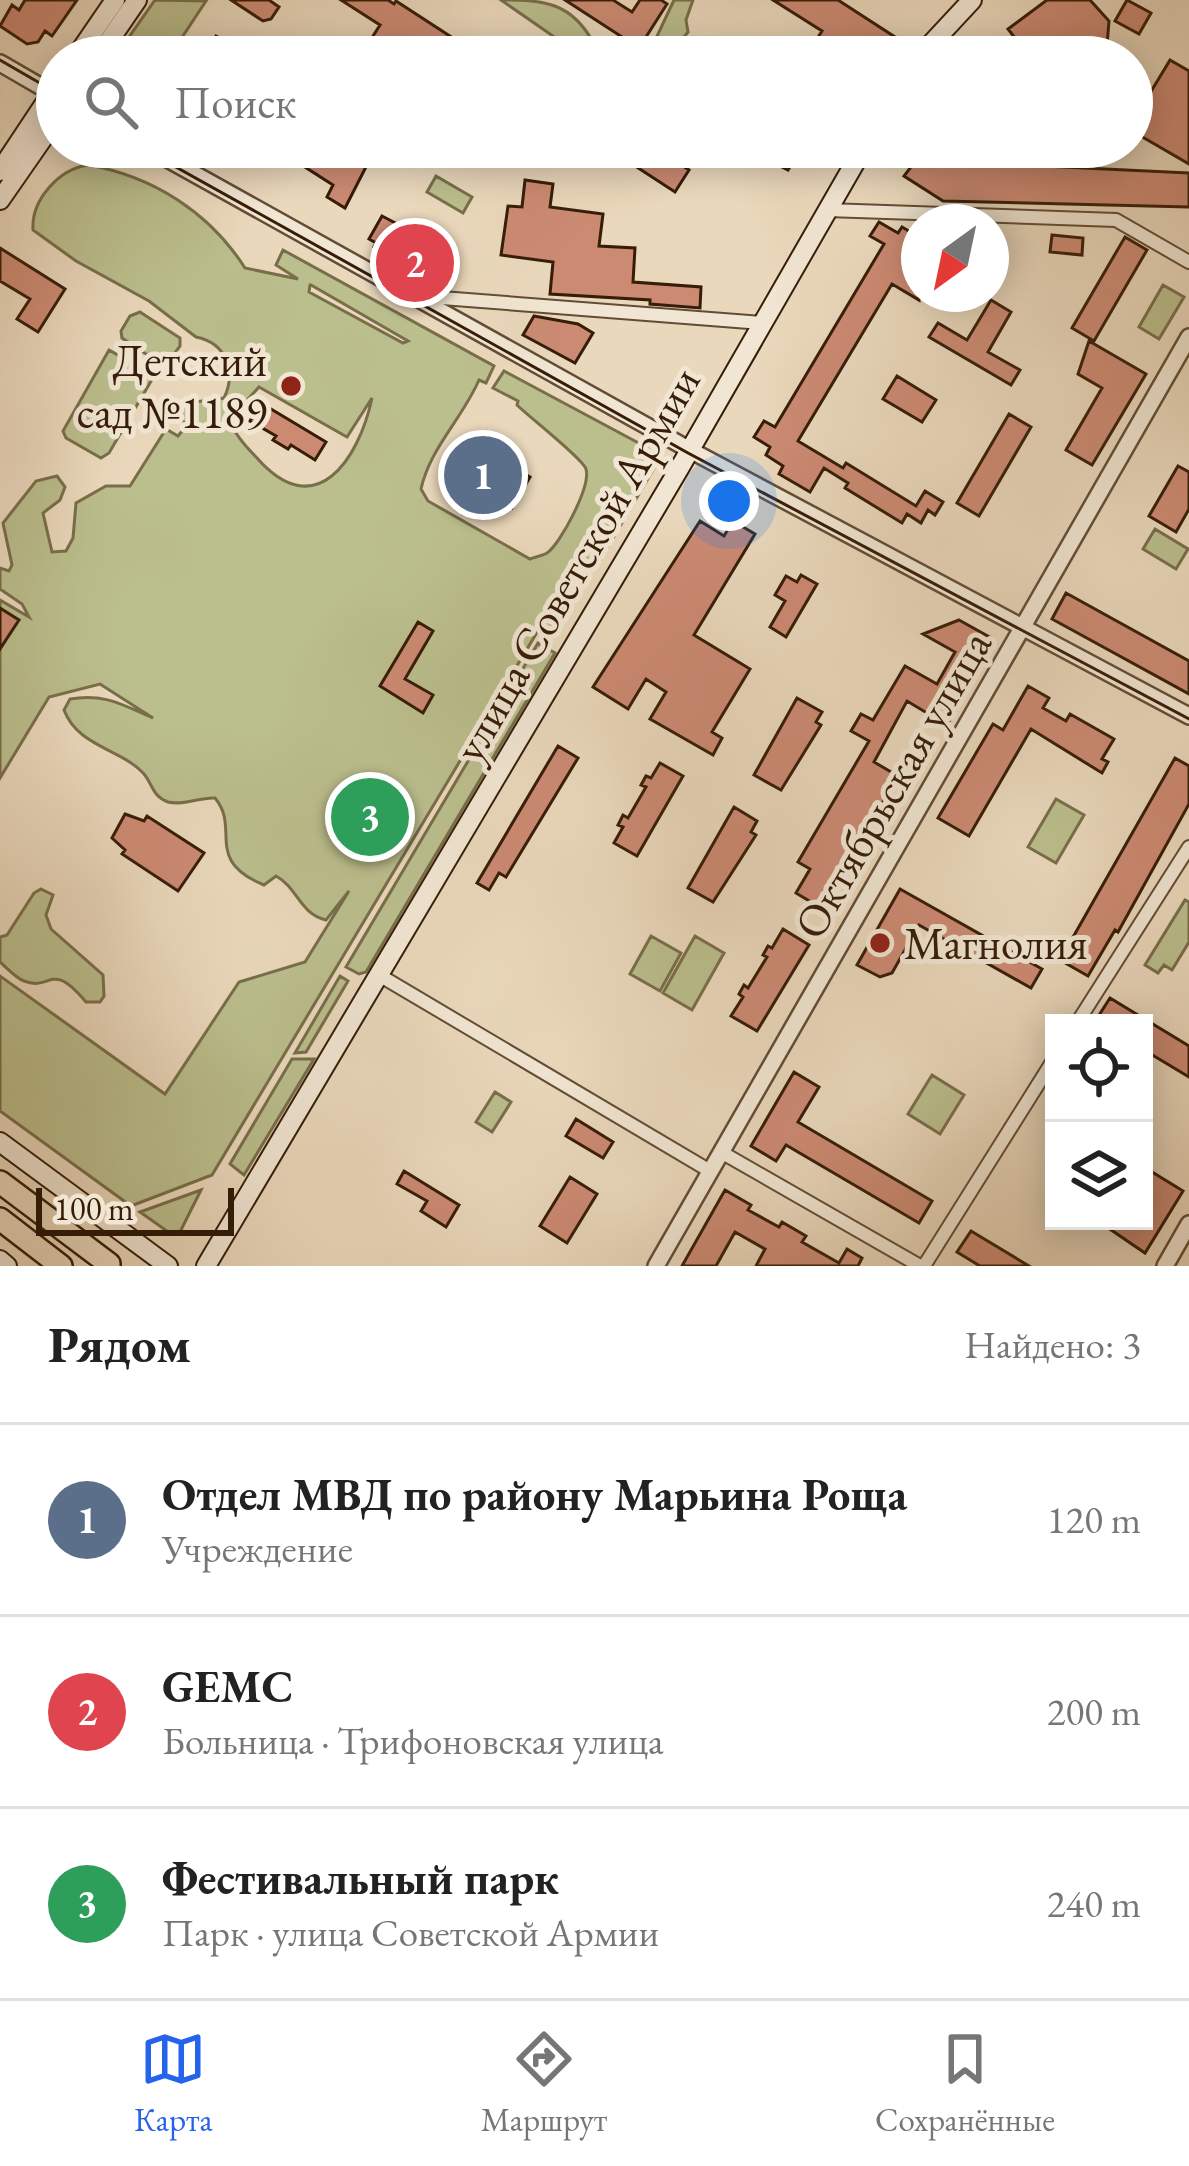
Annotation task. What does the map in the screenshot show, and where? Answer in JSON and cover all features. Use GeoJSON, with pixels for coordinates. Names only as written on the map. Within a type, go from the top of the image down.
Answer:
{"type":"FeatureCollection","features":[{"type":"Feature","properties":{"kind":"main road"},"geometry":{"type":"LineString","coordinates":[[90,36],[115,0]]}},
{"type":"Feature","properties":{"kind":"main road"},"geometry":{"type":"LineString","coordinates":[[112,36],[137,0]]}},
{"type":"Feature","properties":{"kind":"main road"},"geometry":{"type":"LineString","coordinates":[[939,36],[972,0]]}},
{"type":"Feature","properties":{"kind":"main road"},"geometry":{"type":"LineString","coordinates":[[0,171],[36,119]]}},
{"type":"Feature","properties":{"kind":"main road"},"geometry":{"type":"LineString","coordinates":[[0,200],[36,148]]}},
{"type":"Feature","properties":{"kind":"main road","name":"улица Советской Армии"},"geometry":{"type":"LineString","coordinates":[[206,1266],[852,168]]}},
{"type":"Feature","properties":{"kind":"main road"},"geometry":{"type":"LineString","coordinates":[[0,1142],[168,1266]]}},
{"type":"Feature","properties":{"kind":"main road"},"geometry":{"type":"LineString","coordinates":[[0,1182],[109,1264]]}},
{"type":"Feature","properties":{"kind":"main road"},"geometry":{"type":"LineString","coordinates":[[0,1220],[61,1266]]}},
{"type":"Feature","properties":{"kind":"main road"},"geometry":{"type":"LineString","coordinates":[[136,1245],[154,1266]]}},
{"type":"Feature","properties":{"kind":"main road"},"geometry":{"type":"LineString","coordinates":[[0,1260],[7,1266]]}},
{"type":"Feature","properties":{"kind":"street"},"geometry":{"type":"LineString","coordinates":[[0,63],[36,81]]}},
{"type":"Feature","properties":{"kind":"street"},"geometry":{"type":"LineString","coordinates":[[183,168],[689,450],[1189,716]]}},
{"type":"Feature","properties":{"kind":"street"},"geometry":{"type":"LineString","coordinates":[[827,210],[1110,219],[1189,262]]}},
{"type":"Feature","properties":{"kind":"street"},"geometry":{"type":"LineString","coordinates":[[411,296],[762,323]]}},
{"type":"Feature","properties":{"kind":"street","name":"Октябрьская улица"},"geometry":{"type":"LineString","coordinates":[[656,1266],[1189,337]]}},
{"type":"Feature","properties":{"kind":"street"},"geometry":{"type":"LineString","coordinates":[[1083,1014],[1189,847]]}},
{"type":"Feature","properties":{"kind":"street"},"geometry":{"type":"LineString","coordinates":[[379,975],[710,1171]]}},
{"type":"Feature","properties":{"kind":"street"},"geometry":{"type":"LineString","coordinates":[[722,1152],[922,1266],[1045,1073]]}},
{"type":"Feature","properties":{"kind":"street"},"geometry":{"type":"LineString","coordinates":[[1165,1266],[1189,1224]]}},
{"type":"Feature","properties":{"kind":"green space"},"geometry":{"type":"Polygon","coordinates":[[[155,0],[206,1],[183,36],[130,36],[155,0]]]}},
{"type":"Feature","properties":{"kind":"green space"},"geometry":{"type":"Polygon","coordinates":[[[501,0],[555,6],[576,19],[589,36],[553,36],[501,0]]]}},
{"type":"Feature","properties":{"kind":"green space"},"geometry":{"type":"Polygon","coordinates":[[[674,0],[693,0],[685,36],[657,36],[674,0]]]}},
{"type":"Feature","properties":{"kind":"green space"},"geometry":{"type":"Polygon","coordinates":[[[102,168],[135,178],[197,214],[245,268],[298,279],[276,265],[283,250],[494,366],[486,383],[479,380],[439,447],[421,489],[428,501],[530,559],[547,553],[560,538],[580,500],[586,469],[518,401],[493,388],[504,371],[648,448],[656,465],[596,567],[590,564],[554,621],[559,626],[553,636],[539,629],[212,1175],[131,1206],[0,1111],[0,976],[165,1094],[239,982],[305,962],[349,891],[326,920],[310,912],[276,876],[264,885],[245,875],[229,855],[225,821],[215,798],[180,803],[163,800],[135,766],[90,740],[71,722],[64,710],[70,699],[82,698],[113,701],[153,718],[100,684],[49,697],[0,778],[0,600],[29,617],[22,604],[0,589],[0,568],[9,571],[12,565],[3,523],[36,481],[57,476],[65,487],[60,500],[43,513],[52,552],[66,551],[73,538],[76,503],[106,486],[130,486],[166,429],[178,436],[187,425],[177,416],[180,404],[224,398],[228,388],[229,368],[215,345],[33,230],[42,197],[67,173],[102,168]],[[311,285],[309,292],[403,343],[408,341],[311,285]],[[259,387],[229,420],[257,458],[278,477],[298,485],[316,485],[345,461],[357,443],[372,398],[347,437],[259,387]]]}},
{"type":"Feature","properties":{"kind":"green space"},"geometry":{"type":"Polygon","coordinates":[[[436,176],[472,197],[463,213],[427,192],[436,176]]]}},
{"type":"Feature","properties":{"kind":"green space"},"geometry":{"type":"Polygon","coordinates":[[[1163,285],[1184,297],[1159,339],[1139,327],[1163,285]]]}},
{"type":"Feature","properties":{"kind":"green space"},"geometry":{"type":"Polygon","coordinates":[[[140,312],[180,338],[167,364],[122,338],[130,316],[140,312]]]}},
{"type":"Feature","properties":{"kind":"green space"},"geometry":{"type":"Polygon","coordinates":[[[109,350],[154,376],[109,453],[101,458],[66,438],[63,431],[109,350]]]}},
{"type":"Feature","properties":{"kind":"green space"},"geometry":{"type":"Polygon","coordinates":[[[1155,529],[1188,549],[1176,569],[1143,549],[1155,529]]]}},
{"type":"Feature","properties":{"kind":"green space"},"geometry":{"type":"Polygon","coordinates":[[[538,643],[555,653],[366,972],[359,974],[346,967],[538,643]]]}},
{"type":"Feature","properties":{"kind":"green space"},"geometry":{"type":"Polygon","coordinates":[[[1056,799],[1084,815],[1056,863],[1028,847],[1056,799]]]}},
{"type":"Feature","properties":{"kind":"green space"},"geometry":{"type":"Polygon","coordinates":[[[41,889],[53,895],[46,915],[51,929],[103,975],[100,1002],[86,1002],[58,979],[24,981],[0,962],[0,937],[7,935],[41,889]]]}},
{"type":"Feature","properties":{"kind":"green space"},"geometry":{"type":"Polygon","coordinates":[[[1185,900],[1189,902],[1189,942],[1172,970],[1164,965],[1158,973],[1145,965],[1185,900]]]}},
{"type":"Feature","properties":{"kind":"green space"},"geometry":{"type":"Polygon","coordinates":[[[651,936],[681,953],[660,991],[630,974],[651,936]]]}},
{"type":"Feature","properties":{"kind":"green space"},"geometry":{"type":"Polygon","coordinates":[[[695,936],[724,953],[692,1010],[663,993],[695,936]]]}},
{"type":"Feature","properties":{"kind":"green space"},"geometry":{"type":"Polygon","coordinates":[[[340,976],[348,981],[306,1052],[295,1053],[340,976]]]}},
{"type":"Feature","properties":{"kind":"green space"},"geometry":{"type":"Polygon","coordinates":[[[292,1059],[314,1059],[244,1175],[230,1164],[292,1059]]]}},
{"type":"Feature","properties":{"kind":"green space"},"geometry":{"type":"Polygon","coordinates":[[[932,1075],[964,1095],[940,1134],[908,1114],[932,1075]]]}},
{"type":"Feature","properties":{"kind":"green space"},"geometry":{"type":"Polygon","coordinates":[[[495,1092],[511,1102],[492,1132],[476,1122],[495,1092]]]}},
{"type":"Feature","properties":{"kind":"green space"},"geometry":{"type":"Polygon","coordinates":[[[201,1190],[180,1232],[171,1234],[140,1212],[201,1190]]]}},
{"type":"Feature","properties":{"kind":"building"},"geometry":{"type":"Polygon","coordinates":[[[25,0],[77,0],[52,36],[45,31],[36,36],[36,42],[27,44],[0,26],[12,5],[19,10],[25,0]]]}},
{"type":"Feature","properties":{"kind":"building"},"geometry":{"type":"Polygon","coordinates":[[[231,0],[269,0],[279,7],[271,19],[263,21],[231,0]]]}},
{"type":"Feature","properties":{"kind":"building"},"geometry":{"type":"Polygon","coordinates":[[[341,0],[396,1],[450,36],[373,36],[380,25],[341,0]]]}},
{"type":"Feature","properties":{"kind":"building"},"geometry":{"type":"Polygon","coordinates":[[[565,0],[613,0],[632,12],[640,0],[667,4],[647,36],[620,36],[565,0]]]}},
{"type":"Feature","properties":{"kind":"building"},"geometry":{"type":"Polygon","coordinates":[[[773,0],[838,0],[893,36],[819,36],[822,31],[773,0]]]}},
{"type":"Feature","properties":{"kind":"building"},"geometry":{"type":"Polygon","coordinates":[[[1047,0],[1090,0],[1109,21],[1108,36],[1013,36],[1008,29],[1047,0]]]}},
{"type":"Feature","properties":{"kind":"building"},"geometry":{"type":"Polygon","coordinates":[[[1127,0],[1151,13],[1139,34],[1115,21],[1127,0]]]}},
{"type":"Feature","properties":{"kind":"building"},"geometry":{"type":"Polygon","coordinates":[[[1170,60],[1189,71],[1189,164],[1153,143],[1153,88],[1170,60]]]}},
{"type":"Feature","properties":{"kind":"building"},"geometry":{"type":"Polygon","coordinates":[[[307,168],[365,168],[345,208],[327,197],[333,185],[307,168]]]}},
{"type":"Feature","properties":{"kind":"building"},"geometry":{"type":"Polygon","coordinates":[[[638,168],[686,168],[675,192],[638,168]]]}},
{"type":"Feature","properties":{"kind":"building"},"geometry":{"type":"Polygon","coordinates":[[[910,168],[1189,173],[1189,207],[943,201],[904,176],[910,168]]]}},
{"type":"Feature","properties":{"kind":"building"},"geometry":{"type":"Polygon","coordinates":[[[525,180],[553,184],[550,207],[603,214],[599,246],[635,248],[633,282],[701,287],[700,308],[550,294],[553,262],[501,255],[508,206],[522,207],[525,180]]]}},
{"type":"Feature","properties":{"kind":"building"},"geometry":{"type":"Polygon","coordinates":[[[382,216],[443,248],[426,278],[374,247],[376,243],[369,239],[382,216]]]}},
{"type":"Feature","properties":{"kind":"building"},"geometry":{"type":"Polygon","coordinates":[[[879,222],[898,233],[901,228],[901,289],[892,284],[798,441],[843,468],[846,463],[916,506],[925,491],[943,502],[935,515],[928,510],[921,523],[907,514],[902,523],[845,488],[848,483],[824,468],[810,492],[779,474],[783,466],[766,455],[770,447],[754,437],[764,421],[775,427],[884,244],[870,236],[879,222]]]}},
{"type":"Feature","properties":{"kind":"building"},"geometry":{"type":"Polygon","coordinates":[[[1052,235],[1083,238],[1082,255],[1050,252],[1052,235]]]}},
{"type":"Feature","properties":{"kind":"building"},"geometry":{"type":"Polygon","coordinates":[[[1125,237],[1147,250],[1094,341],[1072,328],[1125,237]]]}},
{"type":"Feature","properties":{"kind":"building"},"geometry":{"type":"Polygon","coordinates":[[[0,248],[65,289],[38,332],[17,319],[30,299],[0,281],[0,248]]]}},
{"type":"Feature","properties":{"kind":"building"},"geometry":{"type":"Polygon","coordinates":[[[984,312],[1011,312],[988,352],[1020,370],[1011,385],[929,337],[938,323],[967,340],[984,312]]]}},
{"type":"Feature","properties":{"kind":"building"},"geometry":{"type":"Polygon","coordinates":[[[534,316],[578,324],[593,333],[575,363],[523,335],[534,316]]]}},
{"type":"Feature","properties":{"kind":"building"},"geometry":{"type":"Polygon","coordinates":[[[1089,341],[1146,374],[1092,465],[1066,450],[1102,388],[1078,374],[1089,341]]]}},
{"type":"Feature","properties":{"kind":"building"},"geometry":{"type":"Polygon","coordinates":[[[897,376],[936,400],[922,422],[883,399],[897,376]]]}},
{"type":"Feature","properties":{"kind":"building"},"geometry":{"type":"Polygon","coordinates":[[[261,403],[326,442],[315,460],[273,440],[276,436],[250,421],[261,403]]]}},
{"type":"Feature","properties":{"kind":"building"},"geometry":{"type":"Polygon","coordinates":[[[1009,414],[1031,427],[979,516],[957,503],[1009,414]]]}},
{"type":"Feature","properties":{"kind":"building"},"geometry":{"type":"Polygon","coordinates":[[[476,446],[530,477],[512,508],[458,477],[476,446]]]}},
{"type":"Feature","properties":{"kind":"building"},"geometry":{"type":"Polygon","coordinates":[[[1178,466],[1189,472],[1189,509],[1176,532],[1149,516],[1178,466]]]}},
{"type":"Feature","properties":{"kind":"building"},"geometry":{"type":"Polygon","coordinates":[[[700,521],[724,536],[733,521],[755,534],[694,635],[750,669],[712,732],[722,738],[713,755],[650,719],[666,692],[646,679],[628,709],[593,687],[700,521]]]}},
{"type":"Feature","properties":{"kind":"building"},"geometry":{"type":"Polygon","coordinates":[[[801,575],[817,584],[786,637],[770,627],[785,601],[775,595],[786,576],[797,582],[801,575]]]}},
{"type":"Feature","properties":{"kind":"building"},"geometry":{"type":"Polygon","coordinates":[[[1066,593],[1189,661],[1189,694],[1052,619],[1066,593]]]}},
{"type":"Feature","properties":{"kind":"building"},"geometry":{"type":"Polygon","coordinates":[[[0,608],[19,620],[0,649],[0,608]]]}},
{"type":"Feature","properties":{"kind":"building"},"geometry":{"type":"Polygon","coordinates":[[[959,620],[993,639],[994,645],[947,725],[907,701],[874,762],[898,776],[821,908],[796,893],[810,869],[798,862],[869,741],[851,731],[861,714],[873,720],[905,666],[937,684],[955,652],[923,634],[959,620]]]}},
{"type":"Feature","properties":{"kind":"building"},"geometry":{"type":"Polygon","coordinates":[[[418,622],[433,631],[405,679],[433,695],[423,713],[380,686],[418,622]]]}},
{"type":"Feature","properties":{"kind":"building"},"geometry":{"type":"Polygon","coordinates":[[[1028,686],[1049,698],[1043,708],[1066,721],[1070,714],[1114,739],[1102,759],[1108,762],[1102,773],[1031,729],[969,836],[938,818],[993,724],[1003,730],[1028,686]]]}},
{"type":"Feature","properties":{"kind":"building"},"geometry":{"type":"Polygon","coordinates":[[[797,698],[822,712],[816,722],[821,725],[781,790],[754,775],[797,698]]]}},
{"type":"Feature","properties":{"kind":"building"},"geometry":{"type":"Polygon","coordinates":[[[558,746],[578,758],[506,877],[499,873],[489,890],[477,883],[558,746]]]}},
{"type":"Feature","properties":{"kind":"building"},"geometry":{"type":"Polygon","coordinates":[[[1175,758],[1189,766],[1189,804],[1088,976],[1060,960],[1175,758]]]}},
{"type":"Feature","properties":{"kind":"building"},"geometry":{"type":"Polygon","coordinates":[[[660,763],[683,776],[637,856],[614,843],[623,827],[618,825],[623,815],[628,818],[646,787],[641,785],[646,776],[651,778],[660,763]]]}},
{"type":"Feature","properties":{"kind":"building"},"geometry":{"type":"Polygon","coordinates":[[[734,807],[757,821],[751,832],[756,835],[713,902],[688,888],[734,807]]]}},
{"type":"Feature","properties":{"kind":"building"},"geometry":{"type":"Polygon","coordinates":[[[125,814],[144,821],[147,816],[204,853],[178,891],[122,854],[125,850],[112,838],[125,814]]]}},
{"type":"Feature","properties":{"kind":"building"},"geometry":{"type":"Polygon","coordinates":[[[900,889],[1042,969],[1031,988],[919,925],[892,973],[880,977],[857,965],[900,889]]]}},
{"type":"Feature","properties":{"kind":"building"},"geometry":{"type":"Polygon","coordinates":[[[783,929],[809,945],[757,1031],[731,1016],[743,997],[739,994],[744,985],[748,988],[767,957],[763,955],[768,946],[772,948],[783,929]]]}},
{"type":"Feature","properties":{"kind":"building"},"geometry":{"type":"Polygon","coordinates":[[[1110,998],[1136,1014],[1100,1014],[1110,998]]]}},
{"type":"Feature","properties":{"kind":"building"},"geometry":{"type":"Polygon","coordinates":[[[1153,1024],[1189,1046],[1189,1077],[1153,1055],[1153,1024]]]}},
{"type":"Feature","properties":{"kind":"building"},"geometry":{"type":"Polygon","coordinates":[[[794,1072],[819,1087],[798,1122],[932,1201],[919,1223],[786,1145],[776,1161],[751,1146],[794,1072]]]}},
{"type":"Feature","properties":{"kind":"building"},"geometry":{"type":"Polygon","coordinates":[[[576,1119],[613,1142],[603,1158],[566,1136],[576,1119]]]}},
{"type":"Feature","properties":{"kind":"building"},"geometry":{"type":"Polygon","coordinates":[[[404,1171],[459,1205],[446,1227],[421,1211],[427,1201],[397,1184],[404,1171]]]}},
{"type":"Feature","properties":{"kind":"building"},"geometry":{"type":"Polygon","coordinates":[[[1153,1173],[1183,1191],[1145,1253],[1111,1230],[1153,1230],[1153,1173]]]}},
{"type":"Feature","properties":{"kind":"building"},"geometry":{"type":"Polygon","coordinates":[[[570,1177],[597,1194],[567,1243],[540,1226],[570,1177]]]}},
{"type":"Feature","properties":{"kind":"building"},"geometry":{"type":"Polygon","coordinates":[[[725,1190],[751,1205],[748,1210],[806,1236],[802,1242],[839,1263],[847,1249],[862,1258],[858,1266],[756,1266],[765,1249],[735,1232],[716,1266],[682,1266],[725,1190]]]}},
{"type":"Feature","properties":{"kind":"building"},"geometry":{"type":"Polygon","coordinates":[[[971,1231],[1029,1266],[980,1266],[957,1252],[971,1231]]]}},
{"type":"Feature","properties":{"kind":"tram line"},"geometry":{"type":"LineString","coordinates":[[0,60],[36,81]]}},
{"type":"Feature","properties":{"kind":"tram line"},"geometry":{"type":"LineString","coordinates":[[178,168],[688,453],[1189,719]]}},
{"type":"Feature","properties":{"kind":"place","name":"GEMC"},"geometry":{"type":"Point","coordinates":[415,263]}},
{"type":"Feature","properties":{"kind":"place","name":"Детский сад №1189"},"geometry":{"type":"Point","coordinates":[291,386]}},
{"type":"Feature","properties":{"kind":"place","name":"Отдел МВД по району Марьина Роща"},"geometry":{"type":"Point","coordinates":[483,475]}},
{"type":"Feature","properties":{"kind":"place","name":"Фестивальный парк"},"geometry":{"type":"Point","coordinates":[370,817]}},
{"type":"Feature","properties":{"kind":"place","name":"Магнолия"},"geometry":{"type":"Point","coordinates":[880,943]}}]}
